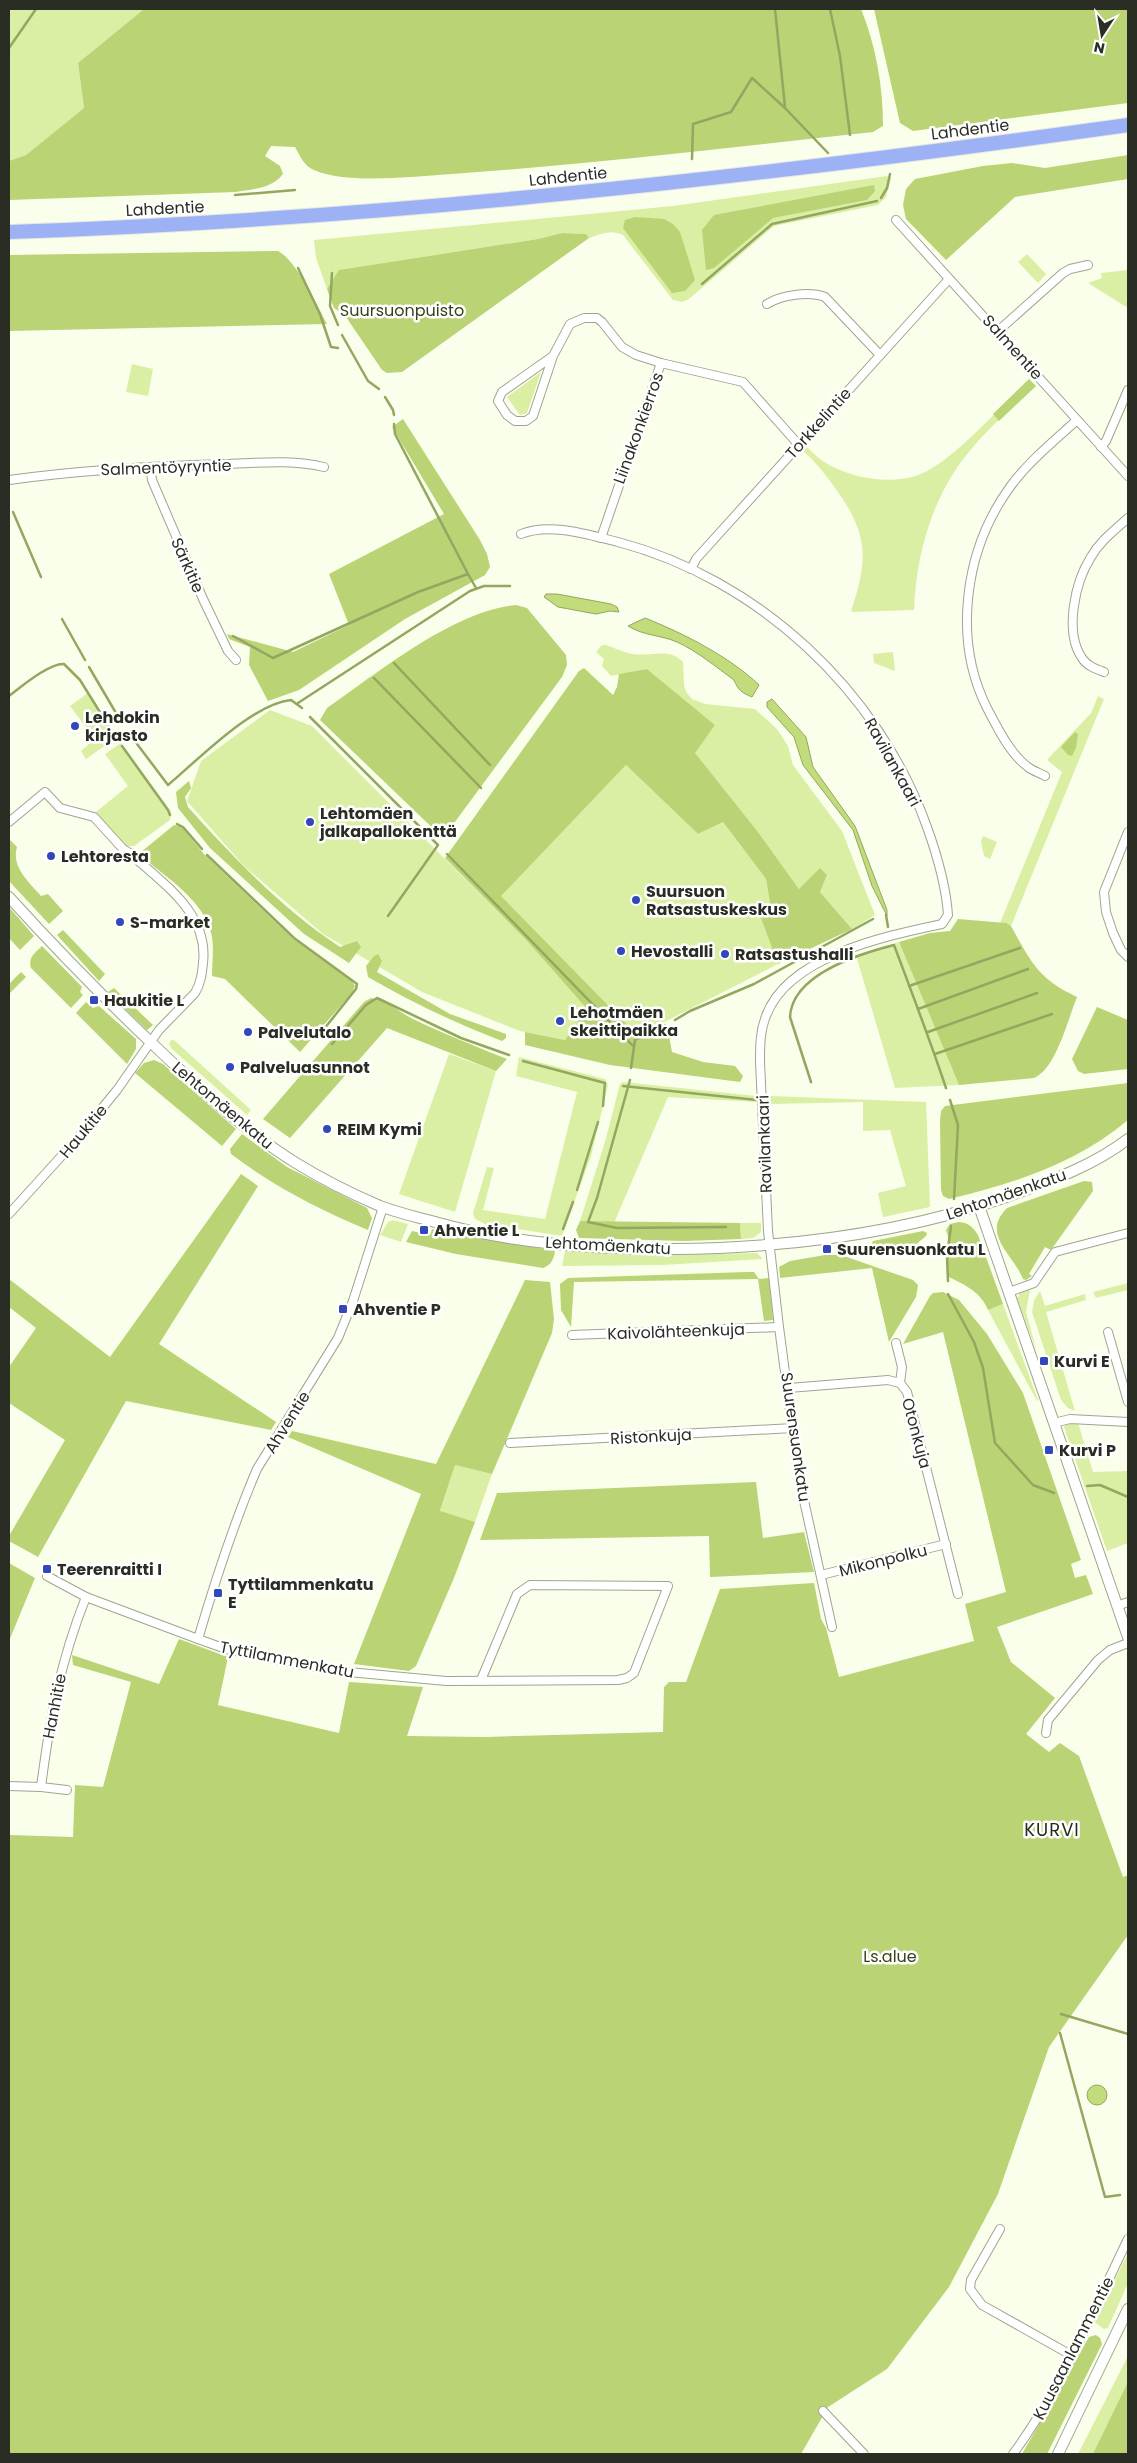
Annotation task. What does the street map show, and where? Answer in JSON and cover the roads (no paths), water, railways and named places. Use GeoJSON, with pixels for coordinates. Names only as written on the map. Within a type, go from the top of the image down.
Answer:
{"type":"FeatureCollection","features":[{"type":"Feature","properties":{"kind":"highway","name":"Lahdentie"},"geometry":{"type":"LineString","coordinates":[[9,232],[206,224],[448,205],[726,178],[1128,125]]}},
{"type":"Feature","properties":{"kind":"street","name":"Salmentie"},"geometry":{"type":"LineString","coordinates":[[896,220],[1128,476]]}},
{"type":"Feature","properties":{"kind":"street"},"geometry":{"type":"LineString","coordinates":[[998,331],[1063,273],[1070,269],[1088,265]]}},
{"type":"Feature","properties":{"kind":"street","name":"Torkkelintie"},"geometry":{"type":"LineString","coordinates":[[691,569],[696,559],[798,444],[949,279]]}},
{"type":"Feature","properties":{"kind":"street"},"geometry":{"type":"LineString","coordinates":[[767,304],[778,297],[819,294],[825,297],[880,355]]}},
{"type":"Feature","properties":{"kind":"street"},"geometry":{"type":"LineString","coordinates":[[553,356],[499,396],[501,406],[515,421],[526,421],[533,416],[553,356],[570,324],[584,318],[591,317],[602,322],[627,351],[661,363]]}},
{"type":"Feature","properties":{"kind":"street","name":"Liinakonkierros"},"geometry":{"type":"LineString","coordinates":[[601,538],[661,363],[743,382],[798,444]]}},
{"type":"Feature","properties":{"kind":"street"},"geometry":{"type":"LineString","coordinates":[[1101,446],[1106,441],[1128,390]]}},
{"type":"Feature","properties":{"kind":"street"},"geometry":{"type":"LineString","coordinates":[[1045,776],[1027,767],[1014,752],[984,701],[970,648],[969,597],[978,548],[999,504],[1022,473],[1077,420]]}},
{"type":"Feature","properties":{"kind":"street","name":"Salmentöyryntie"},"geometry":{"type":"LineString","coordinates":[[9,480],[86,470],[150,467],[285,462],[324,466]]}},
{"type":"Feature","properties":{"kind":"street","name":"Särkitie"},"geometry":{"type":"LineString","coordinates":[[150,467],[152,480],[203,599],[228,651],[236,660]]}},
{"type":"Feature","properties":{"kind":"street"},"geometry":{"type":"LineString","coordinates":[[1104,672],[1090,666],[1080,654],[1073,624],[1075,599],[1079,582],[1092,556],[1101,543],[1128,518]]}},
{"type":"Feature","properties":{"kind":"street","name":"Ravilankaari"},"geometry":{"type":"LineString","coordinates":[[521,534],[532,530],[550,530],[601,538],[629,545],[691,569],[740,596],[778,622],[834,675],[866,713],[894,757],[919,805],[939,867],[947,906],[948,915],[942,924],[883,937],[835,956],[795,978],[783,988],[771,1006],[763,1025],[760,1048],[770,1246]]}},
{"type":"Feature","properties":{"kind":"street","name":"Haukitie"},"geometry":{"type":"LineString","coordinates":[[9,822],[46,792],[60,808],[94,817],[123,849],[131,854],[182,901],[196,919],[202,934],[204,958],[199,986],[195,993],[159,1030],[76,1140],[9,1214]]}},
{"type":"Feature","properties":{"kind":"street"},"geometry":{"type":"LineString","coordinates":[[1128,832],[1104,892],[1106,912],[1113,932],[1121,950],[1128,957]]}},
{"type":"Feature","properties":{"kind":"street","name":"Lehtomäenkatu"},"geometry":{"type":"LineString","coordinates":[[9,897],[100,994],[219,1105],[271,1146],[326,1180],[384,1207],[491,1235],[576,1247],[618,1249],[770,1246],[870,1232],[979,1206],[1077,1169],[1105,1156],[1128,1139]]}},
{"type":"Feature","properties":{"kind":"street"},"geometry":{"type":"LineString","coordinates":[[979,1206],[1128,1637]]}},
{"type":"Feature","properties":{"kind":"street","name":"Ahventie"},"geometry":{"type":"LineString","coordinates":[[198,1639],[224,1553],[247,1492],[258,1469],[338,1338],[353,1301],[384,1207]]}},
{"type":"Feature","properties":{"kind":"street"},"geometry":{"type":"LineString","coordinates":[[1009,1292],[1034,1283],[1054,1252],[1128,1233]]}},
{"type":"Feature","properties":{"kind":"street","name":"Suurensuonkatu"},"geometry":{"type":"LineString","coordinates":[[770,1246],[799,1478],[832,1627]]}},
{"type":"Feature","properties":{"kind":"street","name":"Kaivolähteenkuja"},"geometry":{"type":"LineString","coordinates":[[572,1335],[780,1327]]}},
{"type":"Feature","properties":{"kind":"street"},"geometry":{"type":"LineString","coordinates":[[1108,1332],[1128,1402]]}},
{"type":"Feature","properties":{"kind":"street"},"geometry":{"type":"LineString","coordinates":[[896,1343],[902,1368],[900,1383]]}},
{"type":"Feature","properties":{"kind":"street","name":"Otonkuja"},"geometry":{"type":"LineString","coordinates":[[789,1388],[888,1380],[900,1383],[907,1392],[958,1594]]}},
{"type":"Feature","properties":{"kind":"street"},"geometry":{"type":"LineString","coordinates":[[1054,1423],[1070,1419],[1128,1422]]}},
{"type":"Feature","properties":{"kind":"street","name":"Ristonkuja"},"geometry":{"type":"LineString","coordinates":[[510,1443],[793,1428]]}},
{"type":"Feature","properties":{"kind":"street","name":"Mikonpolku"},"geometry":{"type":"LineString","coordinates":[[821,1575],[946,1544]]}},
{"type":"Feature","properties":{"kind":"street","name":"Tyttilammenkatu"},"geometry":{"type":"LineString","coordinates":[[48,1576],[86,1597],[198,1639],[259,1656],[338,1671],[446,1681],[618,1680],[627,1678],[634,1672],[668,1586],[530,1585],[524,1587],[517,1594],[481,1680]]}},
{"type":"Feature","properties":{"kind":"street","name":"Hanhitie"},"geometry":{"type":"LineString","coordinates":[[41,1787],[56,1690],[86,1597]]}},
{"type":"Feature","properties":{"kind":"street"},"geometry":{"type":"LineString","coordinates":[[1117,1606],[1128,1602]]}},
{"type":"Feature","properties":{"kind":"street"},"geometry":{"type":"LineString","coordinates":[[1046,1733],[1048,1720],[1098,1660],[1110,1650],[1128,1643]]}},
{"type":"Feature","properties":{"kind":"street"},"geometry":{"type":"LineString","coordinates":[[9,1786],[67,1790]]}},
{"type":"Feature","properties":{"kind":"street"},"geometry":{"type":"LineString","coordinates":[[1000,2229],[971,2280],[970,2289],[982,2304],[1072,2355]]}},
{"type":"Feature","properties":{"kind":"street","name":"Kuusaanlammentie"},"geometry":{"type":"LineString","coordinates":[[1013,2454],[1036,2420],[1072,2355],[1128,2238]]}},
{"type":"Feature","properties":{"kind":"street"},"geometry":{"type":"LineString","coordinates":[[1058,2454],[1128,2309]]}},
{"type":"Feature","properties":{"kind":"street"},"geometry":{"type":"LineString","coordinates":[[823,2411],[864,2454]]}},
{"type":"Feature","properties":{"kind":"waterway"},"geometry":{"type":"LineString","coordinates":[[9,48],[36,9]]}},
{"type":"Feature","properties":{"kind":"waterway"},"geometry":{"type":"LineString","coordinates":[[775,9],[785,107]]}},
{"type":"Feature","properties":{"kind":"waterway"},"geometry":{"type":"LineString","coordinates":[[830,9],[840,56],[850,135]]}},
{"type":"Feature","properties":{"kind":"waterway"},"geometry":{"type":"LineString","coordinates":[[692,159],[693,124],[731,112],[752,78],[785,108],[828,153]]}},
{"type":"Feature","properties":{"kind":"waterway"},"geometry":{"type":"LineString","coordinates":[[881,198],[887,188],[890,174]]}},
{"type":"Feature","properties":{"kind":"waterway"},"geometry":{"type":"LineString","coordinates":[[235,195],[295,190]]}},
{"type":"Feature","properties":{"kind":"waterway"},"geometry":{"type":"LineString","coordinates":[[702,284],[772,224],[877,201]]}},
{"type":"Feature","properties":{"kind":"waterway"},"geometry":{"type":"LineString","coordinates":[[298,268],[320,314],[331,347],[338,348]]}},
{"type":"Feature","properties":{"kind":"waterway"},"geometry":{"type":"LineString","coordinates":[[332,273],[330,306],[338,325]]}},
{"type":"Feature","properties":{"kind":"waterway"},"geometry":{"type":"LineString","coordinates":[[342,335],[368,381],[379,389]]}},
{"type":"Feature","properties":{"kind":"waterway"},"geometry":{"type":"LineString","coordinates":[[385,397],[394,415]]}},
{"type":"Feature","properties":{"kind":"waterway"},"geometry":{"type":"LineString","coordinates":[[394,424],[395,434],[468,574]]}},
{"type":"Feature","properties":{"kind":"waterway"},"geometry":{"type":"LineString","coordinates":[[13,512],[41,577]]}},
{"type":"Feature","properties":{"kind":"waterway"},"geometry":{"type":"LineString","coordinates":[[233,636],[273,658],[418,592],[468,574],[476,588]]}},
{"type":"Feature","properties":{"kind":"waterway"},"geometry":{"type":"LineString","coordinates":[[298,703],[470,591],[484,586],[510,586]]}},
{"type":"Feature","properties":{"kind":"waterway"},"geometry":{"type":"LineString","coordinates":[[62,619],[85,660]]}},
{"type":"Feature","properties":{"kind":"waterway"},"geometry":{"type":"LineString","coordinates":[[394,663],[490,765]]}},
{"type":"Feature","properties":{"kind":"waterway"},"geometry":{"type":"LineString","coordinates":[[9,696],[43,671],[64,664],[80,680],[116,738]]}},
{"type":"Feature","properties":{"kind":"waterway"},"geometry":{"type":"LineString","coordinates":[[89,667],[116,713]]}},
{"type":"Feature","properties":{"kind":"waterway"},"geometry":{"type":"LineString","coordinates":[[374,678],[481,788]]}},
{"type":"Feature","properties":{"kind":"waterway"},"geometry":{"type":"LineString","coordinates":[[128,732],[168,785],[226,734],[260,711],[291,700],[302,708]]}},
{"type":"Feature","properties":{"kind":"waterway"},"geometry":{"type":"LineString","coordinates":[[310,717],[438,845],[388,916]]}},
{"type":"Feature","properties":{"kind":"waterway"},"geometry":{"type":"LineString","coordinates":[[119,718],[123,724]]}},
{"type":"Feature","properties":{"kind":"waterway"},"geometry":{"type":"LineString","coordinates":[[122,746],[170,815]]}},
{"type":"Feature","properties":{"kind":"waterway"},"geometry":{"type":"LineString","coordinates":[[177,824],[183,827],[202,849]]}},
{"type":"Feature","properties":{"kind":"waterway"},"geometry":{"type":"LineString","coordinates":[[447,854],[633,1046]]}},
{"type":"Feature","properties":{"kind":"waterway"},"geometry":{"type":"LineString","coordinates":[[207,855],[294,938],[357,984],[356,989],[324,1029]]}},
{"type":"Feature","properties":{"kind":"waterway"},"geometry":{"type":"LineString","coordinates":[[886,915],[888,927]]}},
{"type":"Feature","properties":{"kind":"waterway"},"geometry":{"type":"LineString","coordinates":[[675,1020],[690,1011],[754,984],[873,919]]}},
{"type":"Feature","properties":{"kind":"waterway"},"geometry":{"type":"LineString","coordinates":[[811,1082],[790,1017],[794,1002],[802,989],[830,968],[846,960],[894,945],[946,1088]]}},
{"type":"Feature","properties":{"kind":"waterway"},"geometry":{"type":"LineString","coordinates":[[909,986],[1020,948]]}},
{"type":"Feature","properties":{"kind":"waterway"},"geometry":{"type":"LineString","coordinates":[[918,1009],[1028,969]]}},
{"type":"Feature","properties":{"kind":"waterway"},"geometry":{"type":"LineString","coordinates":[[928,1032],[1037,993]]}},
{"type":"Feature","properties":{"kind":"waterway"},"geometry":{"type":"LineString","coordinates":[[332,1044],[366,1005],[377,998],[461,1038],[509,1055]]}},
{"type":"Feature","properties":{"kind":"waterway"},"geometry":{"type":"LineString","coordinates":[[935,1054],[1052,1014]]}},
{"type":"Feature","properties":{"kind":"waterway"},"geometry":{"type":"LineString","coordinates":[[631,1068],[635,1040],[665,1025]]}},
{"type":"Feature","properties":{"kind":"waterway"},"geometry":{"type":"LineString","coordinates":[[523,1061],[605,1083],[603,1106]]}},
{"type":"Feature","properties":{"kind":"waterway"},"geometry":{"type":"LineString","coordinates":[[630,1080],[597,1198],[588,1222],[617,1228],[726,1227]]}},
{"type":"Feature","properties":{"kind":"waterway"},"geometry":{"type":"LineString","coordinates":[[623,1086],[757,1100]]}},
{"type":"Feature","properties":{"kind":"waterway"},"geometry":{"type":"LineString","coordinates":[[950,1100],[958,1125],[954,1199]]}},
{"type":"Feature","properties":{"kind":"waterway"},"geometry":{"type":"LineString","coordinates":[[577,1190],[598,1122]]}},
{"type":"Feature","properties":{"kind":"waterway"},"geometry":{"type":"LineString","coordinates":[[563,1229],[573,1202]]}},
{"type":"Feature","properties":{"kind":"waterway"},"geometry":{"type":"LineString","coordinates":[[948,1281],[947,1256],[951,1226]]}},
{"type":"Feature","properties":{"kind":"waterway"},"geometry":{"type":"LineString","coordinates":[[948,1294],[974,1342],[983,1368],[995,1443],[1033,1485],[1054,1493]]}},
{"type":"Feature","properties":{"kind":"waterway"},"geometry":{"type":"LineString","coordinates":[[1087,1486],[1100,1485],[1128,1497]]}},
{"type":"Feature","properties":{"kind":"waterway"},"geometry":{"type":"LineString","coordinates":[[1061,2014],[1128,2034]]}},
{"type":"Feature","properties":{"kind":"waterway"},"geometry":{"type":"LineString","coordinates":[[1060,2033],[1105,2197],[1120,2195]]}},
{"type":"Feature","properties":{"kind":"place","name":"Lehdokin kirjasto"},"geometry":{"type":"Point","coordinates":[75,726]}},
{"type":"Feature","properties":{"kind":"place","name":"Lehtomäen jalkapallokenttä"},"geometry":{"type":"Point","coordinates":[310,822]}},
{"type":"Feature","properties":{"kind":"place","name":"Lehtoresta"},"geometry":{"type":"Point","coordinates":[51,856]}},
{"type":"Feature","properties":{"kind":"place","name":"Suursuon Ratsastuskeskus"},"geometry":{"type":"Point","coordinates":[636,900]}},
{"type":"Feature","properties":{"kind":"place","name":"S-market"},"geometry":{"type":"Point","coordinates":[120,922]}},
{"type":"Feature","properties":{"kind":"place","name":"Hevostalli"},"geometry":{"type":"Point","coordinates":[621,951]}},
{"type":"Feature","properties":{"kind":"place","name":"Ratsastushalli"},"geometry":{"type":"Point","coordinates":[725,954]}},
{"type":"Feature","properties":{"kind":"place","name":"Haukitie L"},"geometry":{"type":"Point","coordinates":[94,1000]}},
{"type":"Feature","properties":{"kind":"place","name":"Lehotmäen skeittipaikka"},"geometry":{"type":"Point","coordinates":[560,1021]}},
{"type":"Feature","properties":{"kind":"place","name":"Palvelutalo"},"geometry":{"type":"Point","coordinates":[248,1032]}},
{"type":"Feature","properties":{"kind":"place","name":"Palveluasunnot"},"geometry":{"type":"Point","coordinates":[230,1067]}},
{"type":"Feature","properties":{"kind":"place","name":"REIM Kymi"},"geometry":{"type":"Point","coordinates":[327,1129]}},
{"type":"Feature","properties":{"kind":"place","name":"Ahventie L"},"geometry":{"type":"Point","coordinates":[424,1230]}},
{"type":"Feature","properties":{"kind":"place","name":"Suurensuonkatu L"},"geometry":{"type":"Point","coordinates":[827,1249]}},
{"type":"Feature","properties":{"kind":"place","name":"Ahventie P"},"geometry":{"type":"Point","coordinates":[343,1309]}},
{"type":"Feature","properties":{"kind":"place","name":"Kurvi E"},"geometry":{"type":"Point","coordinates":[1044,1361]}},
{"type":"Feature","properties":{"kind":"place","name":"Kurvi P"},"geometry":{"type":"Point","coordinates":[1049,1450]}},
{"type":"Feature","properties":{"kind":"place","name":"Teerenraitti I"},"geometry":{"type":"Point","coordinates":[47,1569]}},
{"type":"Feature","properties":{"kind":"place","name":"Tyttilammenkatu E"},"geometry":{"type":"Point","coordinates":[218,1593]}},
{"type":"Feature","properties":{"kind":"district","name":"KURVI"},"geometry":{"type":"Point","coordinates":[1052,1830]}},
{"type":"Feature","properties":{"kind":"park label","name":"Suursuonpuisto"},"geometry":{"type":"Point","coordinates":[402,310]}},
{"type":"Feature","properties":{"kind":"park label","name":"Ls.alue"},"geometry":{"type":"Point","coordinates":[890,1956]}}]}
